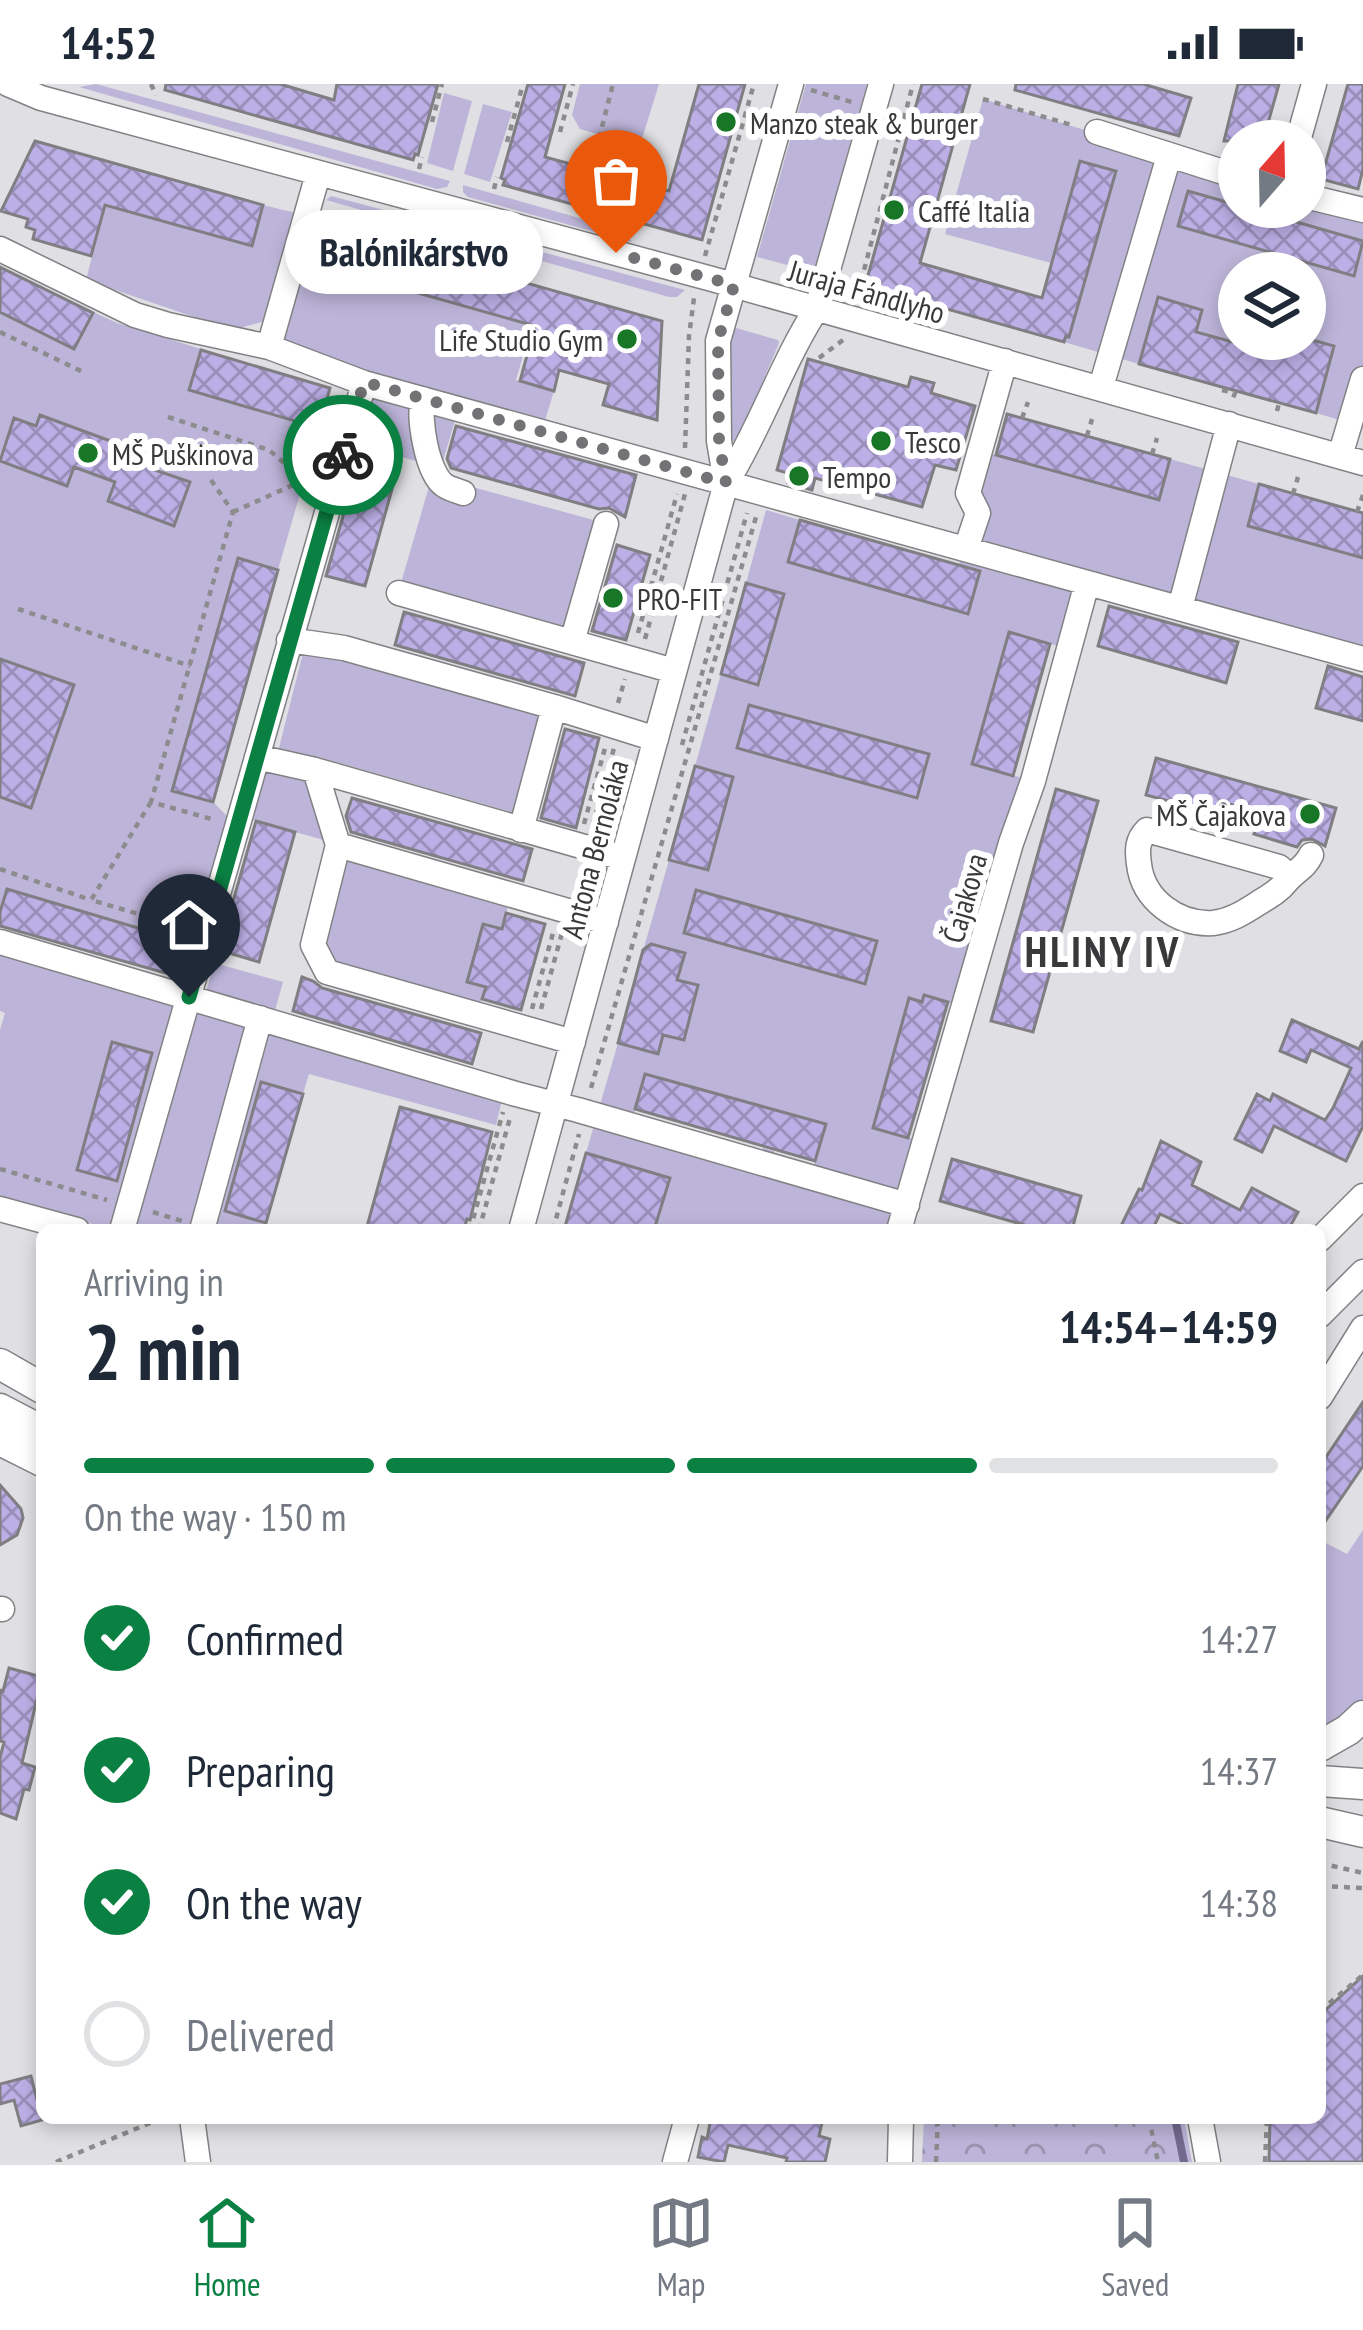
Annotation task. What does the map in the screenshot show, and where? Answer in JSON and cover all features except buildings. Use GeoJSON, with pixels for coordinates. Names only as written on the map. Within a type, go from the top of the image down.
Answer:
{"type":"FeatureCollection","features":[{"type":"Feature","properties":{"kind":"main road"},"geometry":{"type":"LineString","coordinates":[[0,1364],[36,1385]]}},
{"type":"Feature","properties":{"kind":"main road"},"geometry":{"type":"LineString","coordinates":[[0,1408],[36,1428]]}},
{"type":"Feature","properties":{"kind":"main road"},"geometry":{"type":"LineString","coordinates":[[0,1440],[36,1458]]}},
{"type":"Feature","properties":{"kind":"main road"},"geometry":{"type":"LineString","coordinates":[[1326,1743],[1363,1716]]}},
{"type":"Feature","properties":{"kind":"main road"},"geometry":{"type":"LineString","coordinates":[[1326,1781],[1363,1784]]}},
{"type":"Feature","properties":{"kind":"main road"},"geometry":{"type":"LineString","coordinates":[[1326,1807],[1363,1810]]}},
{"type":"Feature","properties":{"kind":"main road"},"geometry":{"type":"LineString","coordinates":[[1326,1823],[1363,1832]]}},
{"type":"Feature","properties":{"kind":"street","name":"Juraja Fándlyho"},"geometry":{"type":"LineString","coordinates":[[8,84],[41,98],[817,308],[845,323],[1101,387],[1231,401],[1351,459]]}},
{"type":"Feature","properties":{"kind":"street","name":"Antona Bernoláka"},"geometry":{"type":"LineString","coordinates":[[726,483],[719,441],[718,341],[790,84]]}},
{"type":"Feature","properties":{"kind":"street"},"geometry":{"type":"LineString","coordinates":[[1304,120],[1314,84]]}},
{"type":"Feature","properties":{"kind":"street","name":"Antona Bernoláka"},"geometry":{"type":"LineString","coordinates":[[524,1224],[573,1109],[573,1042],[726,483],[749,446],[796,340],[817,308],[877,96]]}},
{"type":"Feature","properties":{"kind":"street"},"geometry":{"type":"LineString","coordinates":[[1097,133],[1218,171]]}},
{"type":"Feature","properties":{"kind":"street"},"geometry":{"type":"LineString","coordinates":[[1101,387],[1169,156]]}},
{"type":"Feature","properties":{"kind":"street"},"geometry":{"type":"LineString","coordinates":[[269,347],[317,174]]}},
{"type":"Feature","properties":{"kind":"street"},"geometry":{"type":"LineString","coordinates":[[1326,201],[1363,210]]}},
{"type":"Feature","properties":{"kind":"street"},"geometry":{"type":"LineString","coordinates":[[0,249],[135,315],[168,325],[269,347],[423,399],[1363,659]]}},
{"type":"Feature","properties":{"kind":"street"},"geometry":{"type":"LineString","coordinates":[[966,550],[978,513],[968,493],[1005,361]]}},
{"type":"Feature","properties":{"kind":"street"},"geometry":{"type":"LineString","coordinates":[[1351,459],[1363,379]]}},
{"type":"Feature","properties":{"kind":"street"},"geometry":{"type":"LineString","coordinates":[[124,1224],[364,382]]}},
{"type":"Feature","properties":{"kind":"street"},"geometry":{"type":"LineString","coordinates":[[423,399],[420,412],[433,470],[443,484],[463,493]]}},
{"type":"Feature","properties":{"kind":"street"},"geometry":{"type":"LineString","coordinates":[[1180,608],[1231,401]]}},
{"type":"Feature","properties":{"kind":"street"},"geometry":{"type":"LineString","coordinates":[[572,642],[606,524]]}},
{"type":"Feature","properties":{"kind":"street","name":"Čajakova"},"geometry":{"type":"LineString","coordinates":[[901,1224],[1087,583]]}},
{"type":"Feature","properties":{"kind":"street"},"geometry":{"type":"LineString","coordinates":[[399,593],[674,671]]}},
{"type":"Feature","properties":{"kind":"street"},"geometry":{"type":"LineString","coordinates":[[289,640],[344,648],[656,739]]}},
{"type":"Feature","properties":{"kind":"street"},"geometry":{"type":"LineString","coordinates":[[521,830],[554,707]]}},
{"type":"Feature","properties":{"kind":"street"},"geometry":{"type":"LineString","coordinates":[[257,757],[623,858]]}},
{"type":"Feature","properties":{"kind":"street"},"geometry":{"type":"LineString","coordinates":[[315,770],[338,845],[313,945],[327,972],[573,1042]]}},
{"type":"Feature","properties":{"kind":"street"},"geometry":{"type":"LineString","coordinates":[[1289,876],[1279,867],[1147,830],[1138,842],[1140,876],[1148,892],[1186,920],[1230,919],[1281,890],[1311,854]]}},
{"type":"Feature","properties":{"kind":"street"},"geometry":{"type":"LineString","coordinates":[[338,845],[606,922]]}},
{"type":"Feature","properties":{"kind":"street"},"geometry":{"type":"LineString","coordinates":[[0,942],[907,1204]]}},
{"type":"Feature","properties":{"kind":"street"},"geometry":{"type":"LineString","coordinates":[[204,1224],[260,1018]]}},
{"type":"Feature","properties":{"kind":"street"},"geometry":{"type":"LineString","coordinates":[[1326,1233],[1363,1196]]}},
{"type":"Feature","properties":{"kind":"street"},"geometry":{"type":"LineString","coordinates":[[0,1209],[55,1224]]}},
{"type":"Feature","properties":{"kind":"street"},"geometry":{"type":"LineString","coordinates":[[1326,1309],[1363,1272]]}},
{"type":"Feature","properties":{"kind":"street"},"geometry":{"type":"LineString","coordinates":[[1326,1387],[1363,1328]]}},
{"type":"Feature","properties":{"kind":"street"},"geometry":{"type":"LineString","coordinates":[[193,2124],[199,2162]]}},
{"type":"Feature","properties":{"kind":"street"},"geometry":{"type":"LineString","coordinates":[[675,2162],[685,2124]]}},
{"type":"Feature","properties":{"kind":"street"},"geometry":{"type":"LineString","coordinates":[[900,2162],[901,2124]]}},
{"type":"Feature","properties":{"kind":"street"},"geometry":{"type":"LineString","coordinates":[[1200,2124],[1208,2162]]}},
{"type":"Feature","properties":{"kind":"path"},"geometry":{"type":"LineString","coordinates":[[152,84],[157,95]]}},
{"type":"Feature","properties":{"kind":"path"},"geometry":{"type":"LineString","coordinates":[[432,122],[442,84]]}},
{"type":"Feature","properties":{"kind":"path"},"geometry":{"type":"LineString","coordinates":[[507,142],[524,84]]}},
{"type":"Feature","properties":{"kind":"path"},"geometry":{"type":"LineString","coordinates":[[560,133],[573,84]]}},
{"type":"Feature","properties":{"kind":"path"},"geometry":{"type":"LineString","coordinates":[[596,150],[613,84]]}},
{"type":"Feature","properties":{"kind":"path"},"geometry":{"type":"LineString","coordinates":[[704,261],[754,84]]}},
{"type":"Feature","properties":{"kind":"path"},"geometry":{"type":"LineString","coordinates":[[790,84],[877,96],[904,116]]}},
{"type":"Feature","properties":{"kind":"path"},"geometry":{"type":"LineString","coordinates":[[816,360],[845,323],[913,84]]}},
{"type":"Feature","properties":{"kind":"path"},"geometry":{"type":"LineString","coordinates":[[983,100],[1097,133]]}},
{"type":"Feature","properties":{"kind":"path"},"geometry":{"type":"LineString","coordinates":[[419,169],[422,157]]}},
{"type":"Feature","properties":{"kind":"path"},"geometry":{"type":"LineString","coordinates":[[494,189],[497,178]]}},
{"type":"Feature","properties":{"kind":"path"},"geometry":{"type":"LineString","coordinates":[[578,846],[683,471],[694,298]]}},
{"type":"Feature","properties":{"kind":"path"},"geometry":{"type":"LineString","coordinates":[[0,332],[85,373]]}},
{"type":"Feature","properties":{"kind":"path"},"geometry":{"type":"LineString","coordinates":[[1222,391],[1231,401]]}},
{"type":"Feature","properties":{"kind":"path"},"geometry":{"type":"LineString","coordinates":[[1022,418],[1028,402]]}},
{"type":"Feature","properties":{"kind":"path"},"geometry":{"type":"LineString","coordinates":[[168,417],[269,450],[304,480]]}},
{"type":"Feature","properties":{"kind":"path"},"geometry":{"type":"LineString","coordinates":[[1087,436],[1092,419]]}},
{"type":"Feature","properties":{"kind":"path"},"geometry":{"type":"LineString","coordinates":[[1152,454],[1157,438]]}},
{"type":"Feature","properties":{"kind":"path"},"geometry":{"type":"LineString","coordinates":[[232,512],[340,465]]}},
{"type":"Feature","properties":{"kind":"path"},"geometry":{"type":"LineString","coordinates":[[1293,494],[1298,477]]}},
{"type":"Feature","properties":{"kind":"path"},"geometry":{"type":"LineString","coordinates":[[92,899],[151,802],[190,666],[232,512],[211,480]]}},
{"type":"Feature","properties":{"kind":"path"},"geometry":{"type":"LineString","coordinates":[[551,1224],[573,1109],[758,492]]}},
{"type":"Feature","properties":{"kind":"path"},"geometry":{"type":"LineString","coordinates":[[1357,512],[1363,496]]}},
{"type":"Feature","properties":{"kind":"path"},"geometry":{"type":"LineString","coordinates":[[18,609],[190,666]]}},
{"type":"Feature","properties":{"kind":"path"},"geometry":{"type":"LineString","coordinates":[[151,802],[237,826]]}},
{"type":"Feature","properties":{"kind":"path"},"geometry":{"type":"LineString","coordinates":[[0,869],[155,919],[217,898]]}},
{"type":"Feature","properties":{"kind":"path"},"geometry":{"type":"LineString","coordinates":[[527,1030],[560,908]]}},
{"type":"Feature","properties":{"kind":"path"},"geometry":{"type":"LineString","coordinates":[[472,1224],[509,1092]]}},
{"type":"Feature","properties":{"kind":"path"},"geometry":{"type":"LineString","coordinates":[[1326,1864],[1363,1873]]}},
{"type":"Feature","properties":{"kind":"path"},"geometry":{"type":"LineString","coordinates":[[1326,1886],[1363,1888]]}},
{"type":"Feature","properties":{"kind":"path"},"geometry":{"type":"LineString","coordinates":[[1326,2005],[1363,1975]]}},
{"type":"Feature","properties":{"kind":"path"},"geometry":{"type":"LineString","coordinates":[[56,2162],[148,2124]]}},
{"type":"Feature","properties":{"kind":"path"},"geometry":{"type":"LineString","coordinates":[[936,2162],[938,2124]]}},
{"type":"Feature","properties":{"kind":"path"},"geometry":{"type":"LineString","coordinates":[[1150,2124],[1158,2162]]}},
{"type":"Feature","properties":{"kind":"path"},"geometry":{"type":"LineString","coordinates":[[1264,2162],[1267,2124]]}},
{"type":"Feature","properties":{"kind":"green space"},"geometry":{"type":"Polygon","coordinates":[[[96,84],[450,181],[437,189],[79,87],[96,84]]]}},
{"type":"Feature","properties":{"kind":"green space"},"geometry":{"type":"Polygon","coordinates":[[[580,84],[659,84],[642,139],[632,144],[580,129],[572,115],[580,84]]]}},
{"type":"Feature","properties":{"kind":"green space"},"geometry":{"type":"Polygon","coordinates":[[[806,84],[867,84],[814,272],[757,257],[806,84]]]}},
{"type":"Feature","properties":{"kind":"green space"},"geometry":{"type":"Polygon","coordinates":[[[444,93],[472,101],[453,171],[427,163],[444,93]]]}},
{"type":"Feature","properties":{"kind":"green space"},"geometry":{"type":"Polygon","coordinates":[[[983,99],[1218,171],[1218,200],[1188,191],[1178,226],[1270,252],[1218,252],[1218,338],[1196,332],[1202,310],[1139,364],[1064,342],[1115,171],[1080,161],[1051,263],[945,234],[983,99]]]}},
{"type":"Feature","properties":{"kind":"green space"},"geometry":{"type":"Polygon","coordinates":[[[483,104],[512,112],[490,182],[464,174],[483,104]]]}},
{"type":"Feature","properties":{"kind":"green space"},"geometry":{"type":"Polygon","coordinates":[[[463,185],[628,232],[631,242],[468,197],[463,185]]]}},
{"type":"Feature","properties":{"kind":"green space"},"geometry":{"type":"Polygon","coordinates":[[[331,196],[685,290],[669,297],[326,200],[331,196]]]}},
{"type":"Feature","properties":{"kind":"green space"},"geometry":{"type":"Polygon","coordinates":[[[105,205],[251,246],[263,205],[296,213],[265,321],[232,330],[86,280],[105,205]]]}},
{"type":"Feature","properties":{"kind":"green space"},"geometry":{"type":"Polygon","coordinates":[[[1326,210],[1363,211],[1363,241],[1317,228],[1326,228],[1326,210]]]}},
{"type":"Feature","properties":{"kind":"green space"},"geometry":{"type":"Polygon","coordinates":[[[314,218],[352,229],[341,271],[532,325],[516,380],[554,391],[543,427],[280,348],[314,218]]]}},
{"type":"Feature","properties":{"kind":"green space"},"geometry":{"type":"Polygon","coordinates":[[[1363,245],[1363,427],[1316,413],[1334,347],[1326,345],[1326,268],[1354,276],[1363,245]]]}},
{"type":"Feature","properties":{"kind":"green space"},"geometry":{"type":"Polygon","coordinates":[[[0,312],[74,349],[93,312],[201,349],[190,390],[319,428],[278,570],[239,559],[173,791],[213,802],[237,826],[217,898],[175,939],[8,889],[0,912],[0,797],[31,808],[74,686],[0,659],[3,454],[22,469],[67,486],[74,467],[115,482],[108,502],[152,518],[155,512],[176,520],[190,483],[40,416],[36,426],[13,419],[0,456],[0,312]]]}},
{"type":"Feature","properties":{"kind":"green space"},"geometry":{"type":"Polygon","coordinates":[[[736,328],[779,343],[734,442],[730,437],[728,345],[736,328]]]}},
{"type":"Feature","properties":{"kind":"green space"},"geometry":{"type":"Polygon","coordinates":[[[376,386],[458,410],[441,468],[359,445],[376,386]]]}},
{"type":"Feature","properties":{"kind":"green space"},"geometry":{"type":"Polygon","coordinates":[[[989,453],[1158,500],[1170,459],[1259,484],[1248,526],[1363,558],[1363,652],[1079,572],[1058,646],[1008,633],[972,763],[1033,781],[964,1006],[924,996],[922,1002],[909,999],[873,1127],[917,1140],[891,1224],[656,1224],[669,1178],[586,1153],[618,1043],[658,1054],[663,1035],[684,1040],[698,986],[677,980],[682,961],[660,955],[659,946],[650,945],[643,951],[669,860],[709,869],[733,777],[695,766],[721,674],[760,684],[785,595],[746,583],[766,510],[800,520],[789,563],[827,574],[829,570],[916,599],[918,595],[928,603],[967,614],[980,571],[959,565],[989,453]],[[749,705],[737,748],[789,758],[788,763],[917,798],[928,754],[749,705]],[[696,890],[685,933],[865,983],[876,941],[696,890]],[[645,1074],[633,1117],[673,1128],[675,1124],[684,1131],[761,1153],[763,1148],[774,1151],[774,1156],[814,1166],[825,1124],[645,1074]]]}},
{"type":"Feature","properties":{"kind":"green space"},"geometry":{"type":"Polygon","coordinates":[[[432,476],[601,522],[571,628],[401,583],[432,476]]]}},
{"type":"Feature","properties":{"kind":"green space"},"geometry":{"type":"Polygon","coordinates":[[[308,633],[548,707],[519,814],[319,757],[278,752],[308,633]]]}},
{"type":"Feature","properties":{"kind":"green space"},"geometry":{"type":"Polygon","coordinates":[[[268,761],[317,766],[334,843],[253,820],[268,761]]]}},
{"type":"Feature","properties":{"kind":"green space"},"geometry":{"type":"Polygon","coordinates":[[[346,856],[509,902],[502,929],[467,981],[486,987],[480,1004],[335,962],[323,944],[346,856]]]}},
{"type":"Feature","properties":{"kind":"green space"},"geometry":{"type":"Polygon","coordinates":[[[0,949],[202,1007],[214,963],[283,982],[270,1028],[503,1096],[496,1125],[309,1074],[303,1094],[262,1082],[225,1210],[266,1224],[93,1224],[0,1198],[0,1030],[5,1013],[0,1011],[0,949]],[[112,1042],[77,1170],[117,1181],[152,1053],[112,1042]]]}},
{"type":"Feature","properties":{"kind":"green space"},"geometry":{"type":"Polygon","coordinates":[[[1363,1530],[1363,1703],[1326,1731],[1326,1543],[1347,1554],[1363,1530]]]}},
{"type":"Feature","properties":{"kind":"green space"},"geometry":{"type":"Polygon","coordinates":[[[924,2124],[1185,2124],[1192,2162],[922,2162],[924,2124]]]}},
{"type":"Feature","properties":{"kind":"waterway"},"geometry":{"type":"LineString","coordinates":[[1176,2124],[1184,2162]]}},
{"type":"Feature","properties":{"kind":"way so far"},"geometry":{"type":"LineString","coordinates":[[343,455],[364,382],[726,483],[719,441],[718,341],[734,285],[616,253]]}},
{"type":"Feature","properties":{"kind":"place","name":"Manzo steak & burger"},"geometry":{"type":"Point","coordinates":[726,122]}},
{"type":"Feature","properties":{"kind":"place","name":"Caffé Italia"},"geometry":{"type":"Point","coordinates":[894,210]}},
{"type":"Feature","properties":{"kind":"place","name":"Balónikárstvo"},"geometry":{"type":"Point","coordinates":[616,253]}},
{"type":"Feature","properties":{"kind":"place","name":"Life Studio Gym"},"geometry":{"type":"Point","coordinates":[627,339]}},
{"type":"Feature","properties":{"kind":"place","name":"Tesco"},"geometry":{"type":"Point","coordinates":[881,441]}},
{"type":"Feature","properties":{"kind":"place","name":"MŠ Puškinova"},"geometry":{"type":"Point","coordinates":[88,453]}},
{"type":"Feature","properties":{"kind":"place","name":"Tempo"},"geometry":{"type":"Point","coordinates":[799,476]}},
{"type":"Feature","properties":{"kind":"place","name":"PRO-FIT"},"geometry":{"type":"Point","coordinates":[613,598]}},
{"type":"Feature","properties":{"kind":"place","name":"MŠ Čajakova"},"geometry":{"type":"Point","coordinates":[1310,814]}},
{"type":"Feature","properties":{"kind":"district","name":"HLINY IV"},"geometry":{"type":"Point","coordinates":[1103,951]}},
{"type":"Feature","properties":{"kind":"route"},"geometry":{"type":"LineString","coordinates":[[189,997],[343,455]]}}]}
